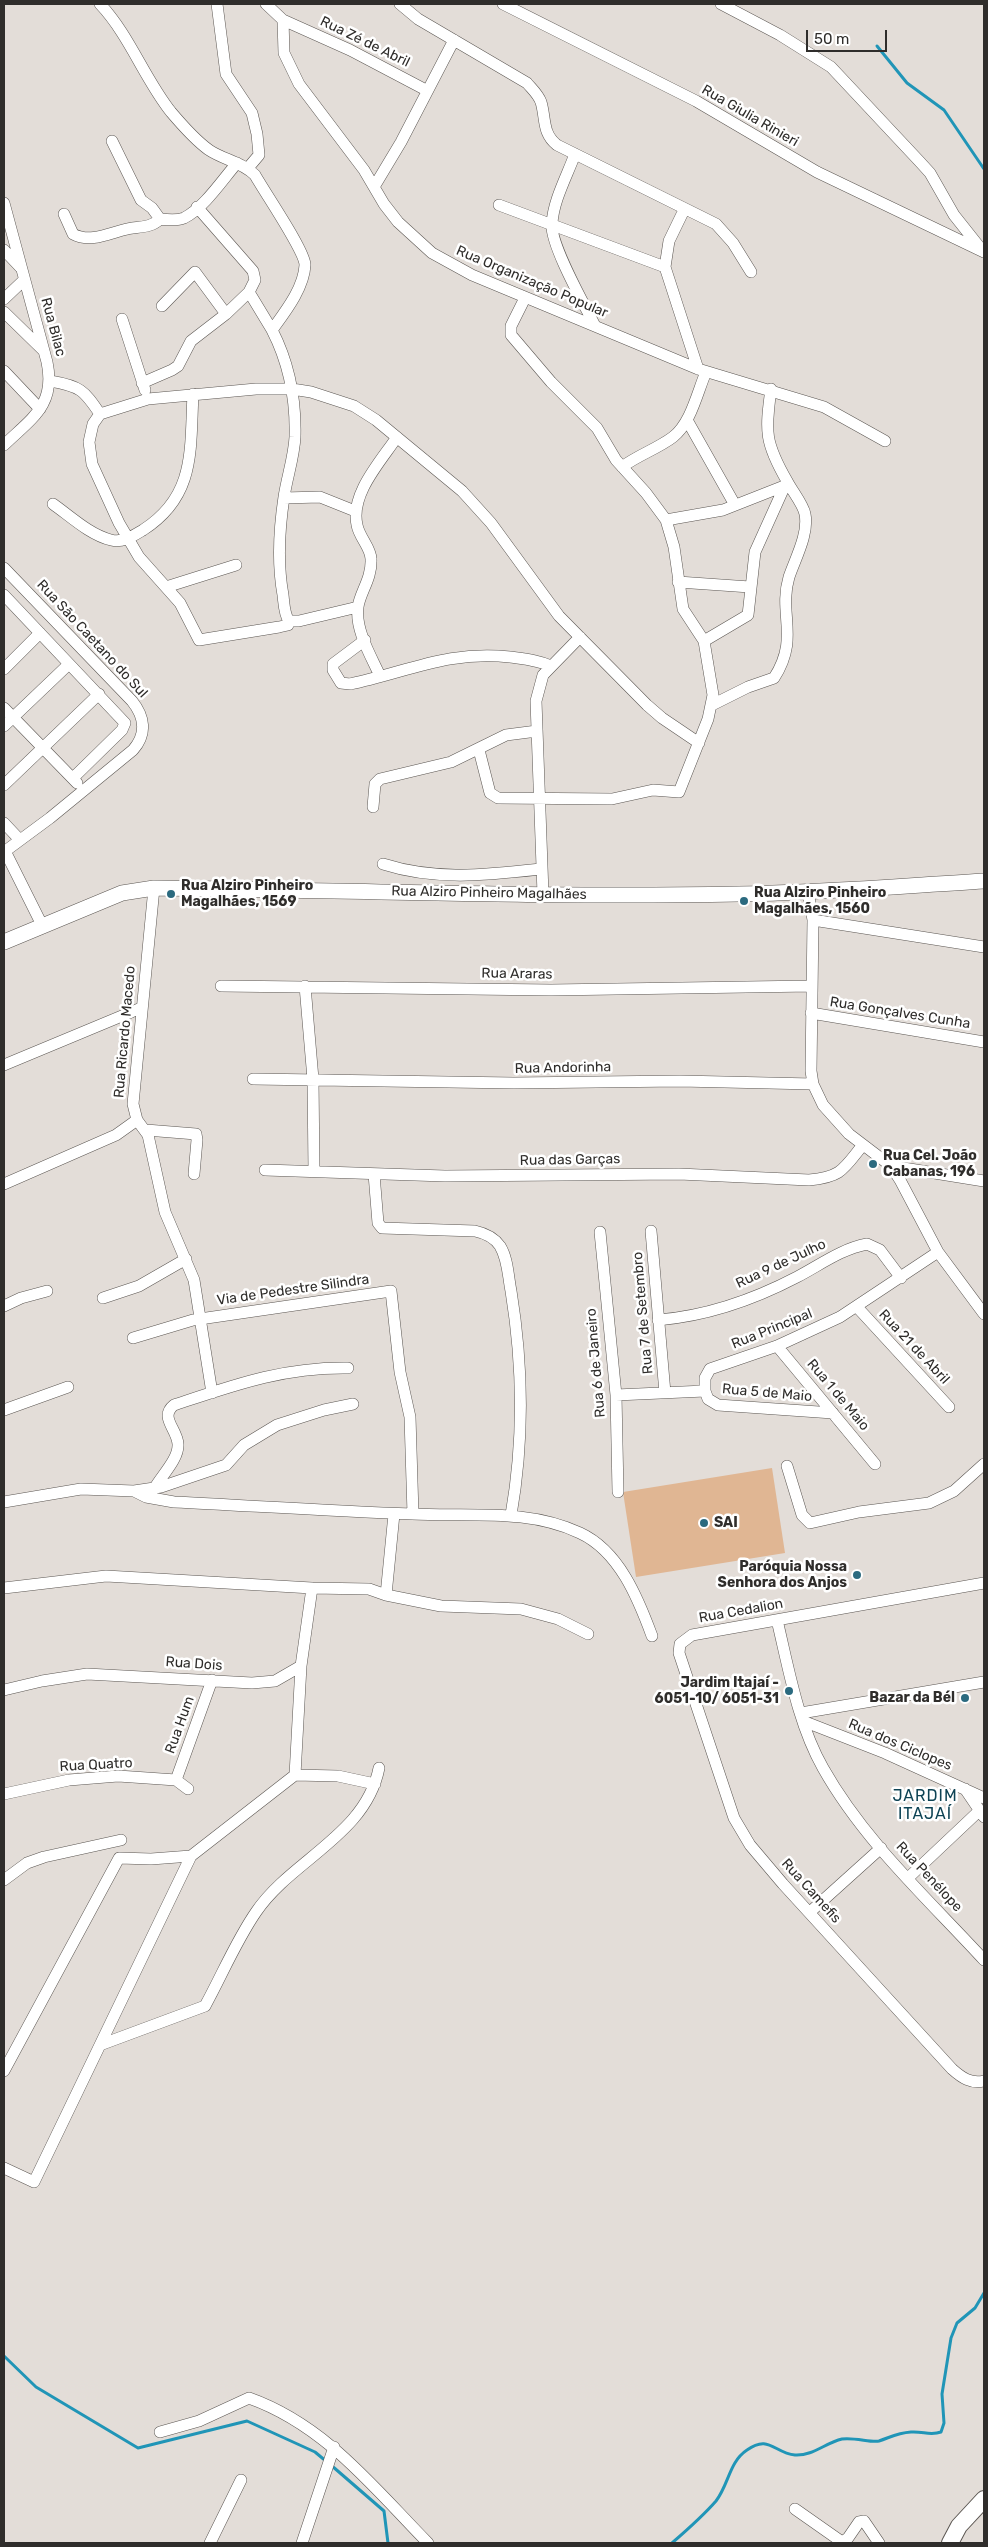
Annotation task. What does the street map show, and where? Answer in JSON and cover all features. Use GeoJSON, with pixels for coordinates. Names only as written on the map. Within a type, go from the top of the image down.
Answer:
{"type":"FeatureCollection","features":[{"type":"Feature","properties":{"kind":"main road"},"geometry":{"type":"LineString","coordinates":[[950,2543],[959,2526],[984,2498]]}},
{"type":"Feature","properties":{"kind":"street"},"geometry":{"type":"LineString","coordinates":[[100,4],[121,29],[171,111],[195,138],[209,150],[248,168],[255,176],[303,255],[303,276],[272,330]]}},
{"type":"Feature","properties":{"kind":"street"},"geometry":{"type":"LineString","coordinates":[[217,4],[226,74],[252,113],[257,134],[259,155],[248,168]]}},
{"type":"Feature","properties":{"kind":"street","name":"Rua Zé de Abril"},"geometry":{"type":"LineString","coordinates":[[266,4],[283,20],[350,50],[426,90]]}},
{"type":"Feature","properties":{"kind":"street"},"geometry":{"type":"LineString","coordinates":[[400,4],[413,16],[527,83],[537,94],[541,102],[545,132],[549,139],[684,210],[708,219],[724,232],[751,272]]}},
{"type":"Feature","properties":{"kind":"street","name":"Rua Giulia Rinieri"},"geometry":{"type":"LineString","coordinates":[[502,4],[696,101],[817,172],[984,252]]}},
{"type":"Feature","properties":{"kind":"street"},"geometry":{"type":"LineString","coordinates":[[721,4],[780,35],[832,66],[925,168],[962,226],[984,252]]}},
{"type":"Feature","properties":{"kind":"street","name":"Rua Organização Popular"},"geometry":{"type":"LineString","coordinates":[[283,20],[284,53],[292,72],[398,222],[432,253],[458,269],[702,370],[771,389],[824,407],[885,441]]}},
{"type":"Feature","properties":{"kind":"street"},"geometry":{"type":"LineString","coordinates":[[374,187],[401,142],[426,90],[454,40]]}},
{"type":"Feature","properties":{"kind":"street"},"geometry":{"type":"LineString","coordinates":[[112,141],[141,200],[152,208],[160,219]]}},
{"type":"Feature","properties":{"kind":"street"},"geometry":{"type":"LineString","coordinates":[[575,154],[551,226],[561,254],[594,324]]}},
{"type":"Feature","properties":{"kind":"street"},"geometry":{"type":"LineString","coordinates":[[64,214],[73,234],[84,238],[106,236],[125,230],[149,227],[160,219],[177,220],[186,217],[210,196],[237,163]]}},
{"type":"Feature","properties":{"kind":"street","name":"Rua Bilac"},"geometry":{"type":"LineString","coordinates":[[4,203],[44,351],[50,381],[46,403],[6,438]]}},
{"type":"Feature","properties":{"kind":"street"},"geometry":{"type":"LineString","coordinates":[[499,205],[665,267]]}},
{"type":"Feature","properties":{"kind":"street"},"geometry":{"type":"LineString","coordinates":[[142,383],[178,366],[191,341],[226,314],[249,292],[255,280],[253,272],[197,207]]}},
{"type":"Feature","properties":{"kind":"street"},"geometry":{"type":"LineString","coordinates":[[622,467],[674,437],[687,420],[702,370],[665,267],[669,241],[684,210]]}},
{"type":"Feature","properties":{"kind":"street"},"geometry":{"type":"LineString","coordinates":[[954,238],[962,226]]}},
{"type":"Feature","properties":{"kind":"street"},"geometry":{"type":"LineString","coordinates":[[4,250],[21,268]]}},
{"type":"Feature","properties":{"kind":"street"},"geometry":{"type":"LineString","coordinates":[[162,306],[195,272],[226,314]]}},
{"type":"Feature","properties":{"kind":"street"},"geometry":{"type":"LineString","coordinates":[[4,299],[24,280]]}},
{"type":"Feature","properties":{"kind":"street"},"geometry":{"type":"LineString","coordinates":[[249,292],[272,330],[285,359],[292,389],[294,438],[284,498],[279,556],[280,582],[290,621]]}},
{"type":"Feature","properties":{"kind":"street"},"geometry":{"type":"LineString","coordinates":[[479,750],[484,763],[488,787],[493,796],[508,799],[612,799],[653,790],[679,792],[712,705],[712,682],[704,641],[683,609],[674,547],[666,520],[610,451],[597,428],[551,382],[511,335],[511,326],[525,298]]}},
{"type":"Feature","properties":{"kind":"street"},"geometry":{"type":"LineString","coordinates":[[4,312],[44,351]]}},
{"type":"Feature","properties":{"kind":"street"},"geometry":{"type":"LineString","coordinates":[[122,319],[148,399]]}},
{"type":"Feature","properties":{"kind":"street"},"geometry":{"type":"LineString","coordinates":[[4,371],[40,409]]}},
{"type":"Feature","properties":{"kind":"street"},"geometry":{"type":"LineString","coordinates":[[50,381],[72,384],[84,390],[100,414]]}},
{"type":"Feature","properties":{"kind":"street"},"geometry":{"type":"LineString","coordinates":[[290,621],[288,625],[280,628],[199,640],[180,603],[139,557],[128,539],[90,458],[91,432],[100,414],[148,399],[193,394],[292,389],[329,396],[354,406],[397,437],[462,491],[491,523],[560,616],[654,712],[698,743]]}},
{"type":"Feature","properties":{"kind":"street"},"geometry":{"type":"LineString","coordinates":[[712,705],[748,687],[774,678],[786,654],[788,579],[800,546],[805,513],[785,483],[767,440],[766,419],[771,389]]}},
{"type":"Feature","properties":{"kind":"street"},"geometry":{"type":"LineString","coordinates":[[53,504],[101,536],[111,540],[128,539],[154,523],[177,497],[186,479],[189,464],[193,394]]}},
{"type":"Feature","properties":{"kind":"street"},"geometry":{"type":"LineString","coordinates":[[687,420],[735,505]]}},
{"type":"Feature","properties":{"kind":"street"},"geometry":{"type":"LineString","coordinates":[[380,676],[365,640],[358,608],[366,588],[371,561],[370,552],[358,530],[355,511],[366,485],[397,437]]}},
{"type":"Feature","properties":{"kind":"street"},"geometry":{"type":"LineString","coordinates":[[666,520],[723,510],[785,483]]}},
{"type":"Feature","properties":{"kind":"street"},"geometry":{"type":"LineString","coordinates":[[704,641],[720,630],[745,619],[749,611],[755,552],[785,483]]}},
{"type":"Feature","properties":{"kind":"street"},"geometry":{"type":"LineString","coordinates":[[284,498],[320,497],[355,511]]}},
{"type":"Feature","properties":{"kind":"street"},"geometry":{"type":"LineString","coordinates":[[166,587],[236,566]]}},
{"type":"Feature","properties":{"kind":"street","name":"Rua São Caetano do Sul"},"geometry":{"type":"LineString","coordinates":[[4,568],[138,708],[143,728],[139,743],[50,818],[4,851]]}},
{"type":"Feature","properties":{"kind":"street"},"geometry":{"type":"LineString","coordinates":[[678,582],[750,587]]}},
{"type":"Feature","properties":{"kind":"street"},"geometry":{"type":"LineString","coordinates":[[6,603],[40,633],[124,720],[125,726],[73,778]]}},
{"type":"Feature","properties":{"kind":"street"},"geometry":{"type":"LineString","coordinates":[[290,621],[298,621],[358,608]]}},
{"type":"Feature","properties":{"kind":"street"},"geometry":{"type":"LineString","coordinates":[[4,669],[40,633]]}},
{"type":"Feature","properties":{"kind":"street"},"geometry":{"type":"LineString","coordinates":[[543,894],[537,731],[538,689],[544,675],[551,666],[580,637]]}},
{"type":"Feature","properties":{"kind":"street"},"geometry":{"type":"LineString","coordinates":[[365,640],[335,662],[333,670],[338,680],[345,684],[429,662],[466,656],[522,658],[551,666]]}},
{"type":"Feature","properties":{"kind":"street"},"geometry":{"type":"LineString","coordinates":[[4,726],[70,664]]}},
{"type":"Feature","properties":{"kind":"street"},"geometry":{"type":"LineString","coordinates":[[4,784],[99,694]]}},
{"type":"Feature","properties":{"kind":"street"},"geometry":{"type":"LineString","coordinates":[[4,708],[73,778],[82,790]]}},
{"type":"Feature","properties":{"kind":"street"},"geometry":{"type":"LineString","coordinates":[[373,807],[375,784],[380,779],[451,762],[479,750],[506,735],[537,731]]}},
{"type":"Feature","properties":{"kind":"street"},"geometry":{"type":"LineString","coordinates":[[4,823],[20,839]]}},
{"type":"Feature","properties":{"kind":"street"},"geometry":{"type":"LineString","coordinates":[[4,851],[42,924]]}},
{"type":"Feature","properties":{"kind":"street"},"geometry":{"type":"LineString","coordinates":[[383,864],[452,876],[481,876],[541,869]]}},
{"type":"Feature","properties":{"kind":"street","name":"Rua Alziro Pinheiro Magalhães"},"geometry":{"type":"LineString","coordinates":[[4,942],[42,924],[122,893],[154,888],[543,894],[808,892],[984,880]]}},
{"type":"Feature","properties":{"kind":"street","name":"Rua Ricardo Macedo"},"geometry":{"type":"LineString","coordinates":[[137,1120],[133,1104],[154,888]]}},
{"type":"Feature","properties":{"kind":"street"},"geometry":{"type":"LineString","coordinates":[[808,892],[813,920],[813,1084],[823,1105],[834,1120],[862,1146],[891,1166],[938,1252],[984,1314]]}},
{"type":"Feature","properties":{"kind":"street"},"geometry":{"type":"LineString","coordinates":[[813,920],[984,947]]}},
{"type":"Feature","properties":{"kind":"street","name":"Rua Araras"},"geometry":{"type":"LineString","coordinates":[[222,986],[551,990],[812,986]]}},
{"type":"Feature","properties":{"kind":"street"},"geometry":{"type":"LineString","coordinates":[[306,986],[313,1079],[314,1171]]}},
{"type":"Feature","properties":{"kind":"street"},"geometry":{"type":"LineString","coordinates":[[4,1065],[141,1008]]}},
{"type":"Feature","properties":{"kind":"street","name":"Rua Gonçalves Cunha"},"geometry":{"type":"LineString","coordinates":[[812,1014],[984,1042]]}},
{"type":"Feature","properties":{"kind":"street","name":"Rua Andorinha"},"geometry":{"type":"LineString","coordinates":[[253,1079],[514,1083],[680,1081],[813,1084]]}},
{"type":"Feature","properties":{"kind":"street"},"geometry":{"type":"LineString","coordinates":[[4,1184],[116,1135],[137,1120],[146,1130],[165,1212],[186,1259],[198,1297],[212,1392]]}},
{"type":"Feature","properties":{"kind":"street"},"geometry":{"type":"LineString","coordinates":[[146,1130],[196,1134],[194,1174]]}},
{"type":"Feature","properties":{"kind":"street","name":"Rua das Garças"},"geometry":{"type":"LineString","coordinates":[[265,1170],[503,1176],[680,1174],[809,1180],[826,1179],[839,1173],[862,1146]]}},
{"type":"Feature","properties":{"kind":"street"},"geometry":{"type":"LineString","coordinates":[[891,1166],[984,1181]]}},
{"type":"Feature","properties":{"kind":"street"},"geometry":{"type":"LineString","coordinates":[[374,1174],[378,1223],[382,1228],[474,1231],[489,1236],[496,1242],[505,1258],[518,1332],[520,1372],[519,1458],[511,1515]]}},
{"type":"Feature","properties":{"kind":"street","name":"Rua 7 de Setembro"},"geometry":{"type":"LineString","coordinates":[[651,1231],[665,1393]]}},
{"type":"Feature","properties":{"kind":"street","name":"Rua 6 de Janeiro"},"geometry":{"type":"LineString","coordinates":[[600,1232],[616,1395],[618,1492]]}},
{"type":"Feature","properties":{"kind":"street","name":"Rua 9 de Julho"},"geometry":{"type":"LineString","coordinates":[[658,1320],[707,1312],[758,1294],[795,1278],[844,1251],[867,1244],[880,1250],[901,1278]]}},
{"type":"Feature","properties":{"kind":"street","name":"Rua Principal"},"geometry":{"type":"LineString","coordinates":[[705,1390],[705,1378],[710,1369],[777,1346],[856,1307],[938,1252]]}},
{"type":"Feature","properties":{"kind":"street"},"geometry":{"type":"LineString","coordinates":[[104,1298],[139,1286],[186,1259]]}},
{"type":"Feature","properties":{"kind":"street"},"geometry":{"type":"LineString","coordinates":[[4,1306],[21,1298],[47,1291]]}},
{"type":"Feature","properties":{"kind":"street","name":"Via de Pedestre Silindra"},"geometry":{"type":"LineString","coordinates":[[133,1338],[166,1326],[200,1319],[391,1291],[400,1372],[410,1417],[413,1514]]}},
{"type":"Feature","properties":{"kind":"street","name":"Rua 21 de Abril"},"geometry":{"type":"LineString","coordinates":[[856,1307],[949,1407]]}},
{"type":"Feature","properties":{"kind":"street","name":"Rua 1 de Maio"},"geometry":{"type":"LineString","coordinates":[[777,1346],[875,1464]]}},
{"type":"Feature","properties":{"kind":"street"},"geometry":{"type":"LineString","coordinates":[[154,1488],[172,1462],[178,1448],[177,1437],[167,1415],[168,1410],[174,1405],[248,1380],[276,1374],[348,1368]]}},
{"type":"Feature","properties":{"kind":"street"},"geometry":{"type":"LineString","coordinates":[[4,1410],[68,1387]]}},
{"type":"Feature","properties":{"kind":"street"},"geometry":{"type":"LineString","coordinates":[[616,1395],[705,1390]]}},
{"type":"Feature","properties":{"kind":"street","name":"Rua 5 de Maio"},"geometry":{"type":"LineString","coordinates":[[705,1390],[708,1398],[718,1405],[833,1413]]}},
{"type":"Feature","properties":{"kind":"street"},"geometry":{"type":"LineString","coordinates":[[4,1502],[81,1489],[134,1491],[154,1488],[226,1465],[244,1445],[277,1425],[324,1410],[353,1404]]}},
{"type":"Feature","properties":{"kind":"street"},"geometry":{"type":"LineString","coordinates":[[787,1466],[802,1515],[810,1523],[859,1512],[929,1503],[954,1491],[984,1464]]}},
{"type":"Feature","properties":{"kind":"street"},"geometry":{"type":"LineString","coordinates":[[134,1491],[146,1496],[174,1502],[394,1514],[511,1515],[573,1530],[603,1548],[632,1588],[652,1636]]}},
{"type":"Feature","properties":{"kind":"street"},"geometry":{"type":"LineString","coordinates":[[386,1595],[394,1514]]}},
{"type":"Feature","properties":{"kind":"street"},"geometry":{"type":"LineString","coordinates":[[4,1588],[106,1576],[312,1588],[369,1589],[386,1595],[441,1606],[521,1609],[558,1618],[588,1634]]}},
{"type":"Feature","properties":{"kind":"street","name":"Rua Cedalion"},"geometry":{"type":"LineString","coordinates":[[683,1669],[679,1652],[680,1644],[685,1638],[692,1635],[984,1585]]}},
{"type":"Feature","properties":{"kind":"street"},"geometry":{"type":"LineString","coordinates":[[295,1775],[301,1666],[312,1588]]}},
{"type":"Feature","properties":{"kind":"street","name":"Rua Penélope"},"geometry":{"type":"LineString","coordinates":[[776,1620],[802,1717],[823,1768],[845,1804],[881,1848],[984,1960]]}},
{"type":"Feature","properties":{"kind":"street","name":"Rua Dois"},"geometry":{"type":"LineString","coordinates":[[4,1690],[42,1681],[87,1674],[269,1682],[301,1666]]}},
{"type":"Feature","properties":{"kind":"street","name":"Rua Camefis"},"geometry":{"type":"LineString","coordinates":[[683,1669],[734,1818],[750,1845],[952,2069],[964,2080],[984,2081]]}},
{"type":"Feature","properties":{"kind":"street","name":"Rua Hum"},"geometry":{"type":"LineString","coordinates":[[176,1780],[212,1680]]}},
{"type":"Feature","properties":{"kind":"street"},"geometry":{"type":"LineString","coordinates":[[802,1717],[984,1682]]}},
{"type":"Feature","properties":{"kind":"street","name":"Rua dos Ciclopes"},"geometry":{"type":"LineString","coordinates":[[802,1717],[984,1798]]}},
{"type":"Feature","properties":{"kind":"street"},"geometry":{"type":"LineString","coordinates":[[100,2045],[205,2006],[256,1911],[291,1874],[331,1843],[352,1819],[376,1784],[378,1768]]}},
{"type":"Feature","properties":{"kind":"street"},"geometry":{"type":"LineString","coordinates":[[4,2168],[34,2182],[191,1856],[295,1775],[338,1776],[376,1784]]}},
{"type":"Feature","properties":{"kind":"street","name":"Rua Quatro"},"geometry":{"type":"LineString","coordinates":[[4,1794],[69,1780],[118,1776],[176,1780]]}},
{"type":"Feature","properties":{"kind":"street"},"geometry":{"type":"LineString","coordinates":[[176,1780],[188,1789]]}},
{"type":"Feature","properties":{"kind":"street"},"geometry":{"type":"LineString","coordinates":[[908,1878],[982,1814],[964,1789]]}},
{"type":"Feature","properties":{"kind":"street"},"geometry":{"type":"LineString","coordinates":[[4,1880],[27,1863],[44,1857],[120,1840]]}},
{"type":"Feature","properties":{"kind":"street"},"geometry":{"type":"LineString","coordinates":[[810,1912],[881,1848]]}},
{"type":"Feature","properties":{"kind":"street"},"geometry":{"type":"LineString","coordinates":[[4,2071],[119,1858],[151,1859],[191,1856]]}},
{"type":"Feature","properties":{"kind":"street"},"geometry":{"type":"LineString","coordinates":[[160,2432],[207,2418],[248,2398],[296,2419],[428,2543]]}},
{"type":"Feature","properties":{"kind":"street"},"geometry":{"type":"LineString","coordinates":[[302,2543],[332,2452]]}},
{"type":"Feature","properties":{"kind":"street"},"geometry":{"type":"LineString","coordinates":[[210,2543],[241,2480]]}},
{"type":"Feature","properties":{"kind":"street"},"geometry":{"type":"LineString","coordinates":[[795,2509],[842,2542],[848,2538],[859,2522],[864,2522],[879,2543]]}},
{"type":"Feature","properties":{"kind":"shaded area","name":"SAI"},"geometry":{"type":"Polygon","coordinates":[[[772,1468],[785,1553],[636,1577],[623,1492],[772,1468]]]}},
{"type":"Feature","properties":{"kind":"waterway"},"geometry":{"type":"LineString","coordinates":[[877,46],[907,83],[944,110],[984,169]]}},
{"type":"Feature","properties":{"kind":"waterway"},"geometry":{"type":"LineString","coordinates":[[672,2543],[716,2501],[736,2461],[747,2450],[755,2446],[766,2444],[788,2454],[801,2455],[842,2439],[879,2441],[898,2434],[915,2432],[933,2434],[941,2432],[944,2423],[942,2394],[951,2338],[957,2323],[975,2308],[984,2293]]}},
{"type":"Feature","properties":{"kind":"waterway"},"geometry":{"type":"LineString","coordinates":[[4,2356],[36,2387],[138,2448],[247,2421],[315,2452],[327,2462]]}},
{"type":"Feature","properties":{"kind":"waterway"},"geometry":{"type":"LineString","coordinates":[[332,2466],[384,2511],[388,2543]]}},
{"type":"Feature","properties":{"kind":"place","name":"Rua Alziro Pinheiro Magalhães, 1569"},"geometry":{"type":"Point","coordinates":[171,894]}},
{"type":"Feature","properties":{"kind":"place","name":"Rua Alziro Pinheiro Magalhães, 1560"},"geometry":{"type":"Point","coordinates":[744,901]}},
{"type":"Feature","properties":{"kind":"place","name":"Rua Cel. João Cabanas, 196"},"geometry":{"type":"Point","coordinates":[873,1164]}},
{"type":"Feature","properties":{"kind":"place","name":"SAI"},"geometry":{"type":"Point","coordinates":[704,1523]}},
{"type":"Feature","properties":{"kind":"place","name":"Paróquia Nossa Senhora dos Anjos"},"geometry":{"type":"Point","coordinates":[857,1575]}},
{"type":"Feature","properties":{"kind":"place","name":"Jardim Itajaí - 6051-10/ 6051-31"},"geometry":{"type":"Point","coordinates":[789,1691]}},
{"type":"Feature","properties":{"kind":"place","name":"Bazar da Bél"},"geometry":{"type":"Point","coordinates":[965,1698]}},
{"type":"Feature","properties":{"kind":"district","name":"JARDIM ITAJAÍ"},"geometry":{"type":"Point","coordinates":[925,1805]}}]}
